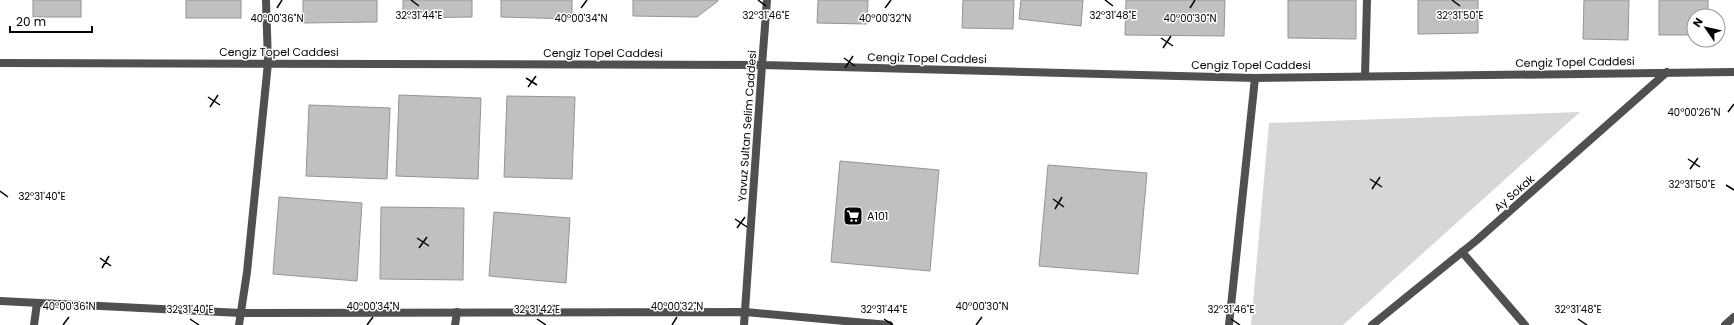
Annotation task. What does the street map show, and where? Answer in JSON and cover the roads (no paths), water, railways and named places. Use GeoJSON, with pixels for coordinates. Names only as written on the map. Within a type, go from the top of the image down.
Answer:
{"type":"FeatureCollection","features":[{"type":"Feature","properties":{"kind":"street"},"geometry":{"type":"LineString","coordinates":[[240,325],[247,272],[268,63],[266,0]]}},
{"type":"Feature","properties":{"kind":"street","name":"Yavuz Sultan Selim Caddesi"},"geometry":{"type":"LineString","coordinates":[[744,325],[766,0]]}},
{"type":"Feature","properties":{"kind":"street"},"geometry":{"type":"LineString","coordinates":[[1365,76],[1367,0]]}},
{"type":"Feature","properties":{"kind":"street","name":"Cengiz Topel Caddesi"},"geometry":{"type":"LineString","coordinates":[[0,63],[762,65],[1256,78],[1734,72]]}},
{"type":"Feature","properties":{"kind":"street","name":"Ay Sokak"},"geometry":{"type":"LineString","coordinates":[[1372,325],[1462,252],[1667,72]]}},
{"type":"Feature","properties":{"kind":"street"},"geometry":{"type":"LineString","coordinates":[[1229,325],[1256,78]]}},
{"type":"Feature","properties":{"kind":"street"},"geometry":{"type":"LineString","coordinates":[[1462,252],[1525,325]]}},
{"type":"Feature","properties":{"kind":"street"},"geometry":{"type":"LineString","coordinates":[[0,301],[241,313],[745,312],[889,325]]}},
{"type":"Feature","properties":{"kind":"street"},"geometry":{"type":"LineString","coordinates":[[34,325],[37,303]]}},
{"type":"Feature","properties":{"kind":"street"},"geometry":{"type":"LineString","coordinates":[[455,325],[457,312]]}},
{"type":"Feature","properties":{"kind":"street"},"geometry":{"type":"LineString","coordinates":[[1725,325],[1734,318]]}},
{"type":"Feature","properties":{"kind":"place","name":"A101"},"geometry":{"type":"Point","coordinates":[853,216]}}]}
